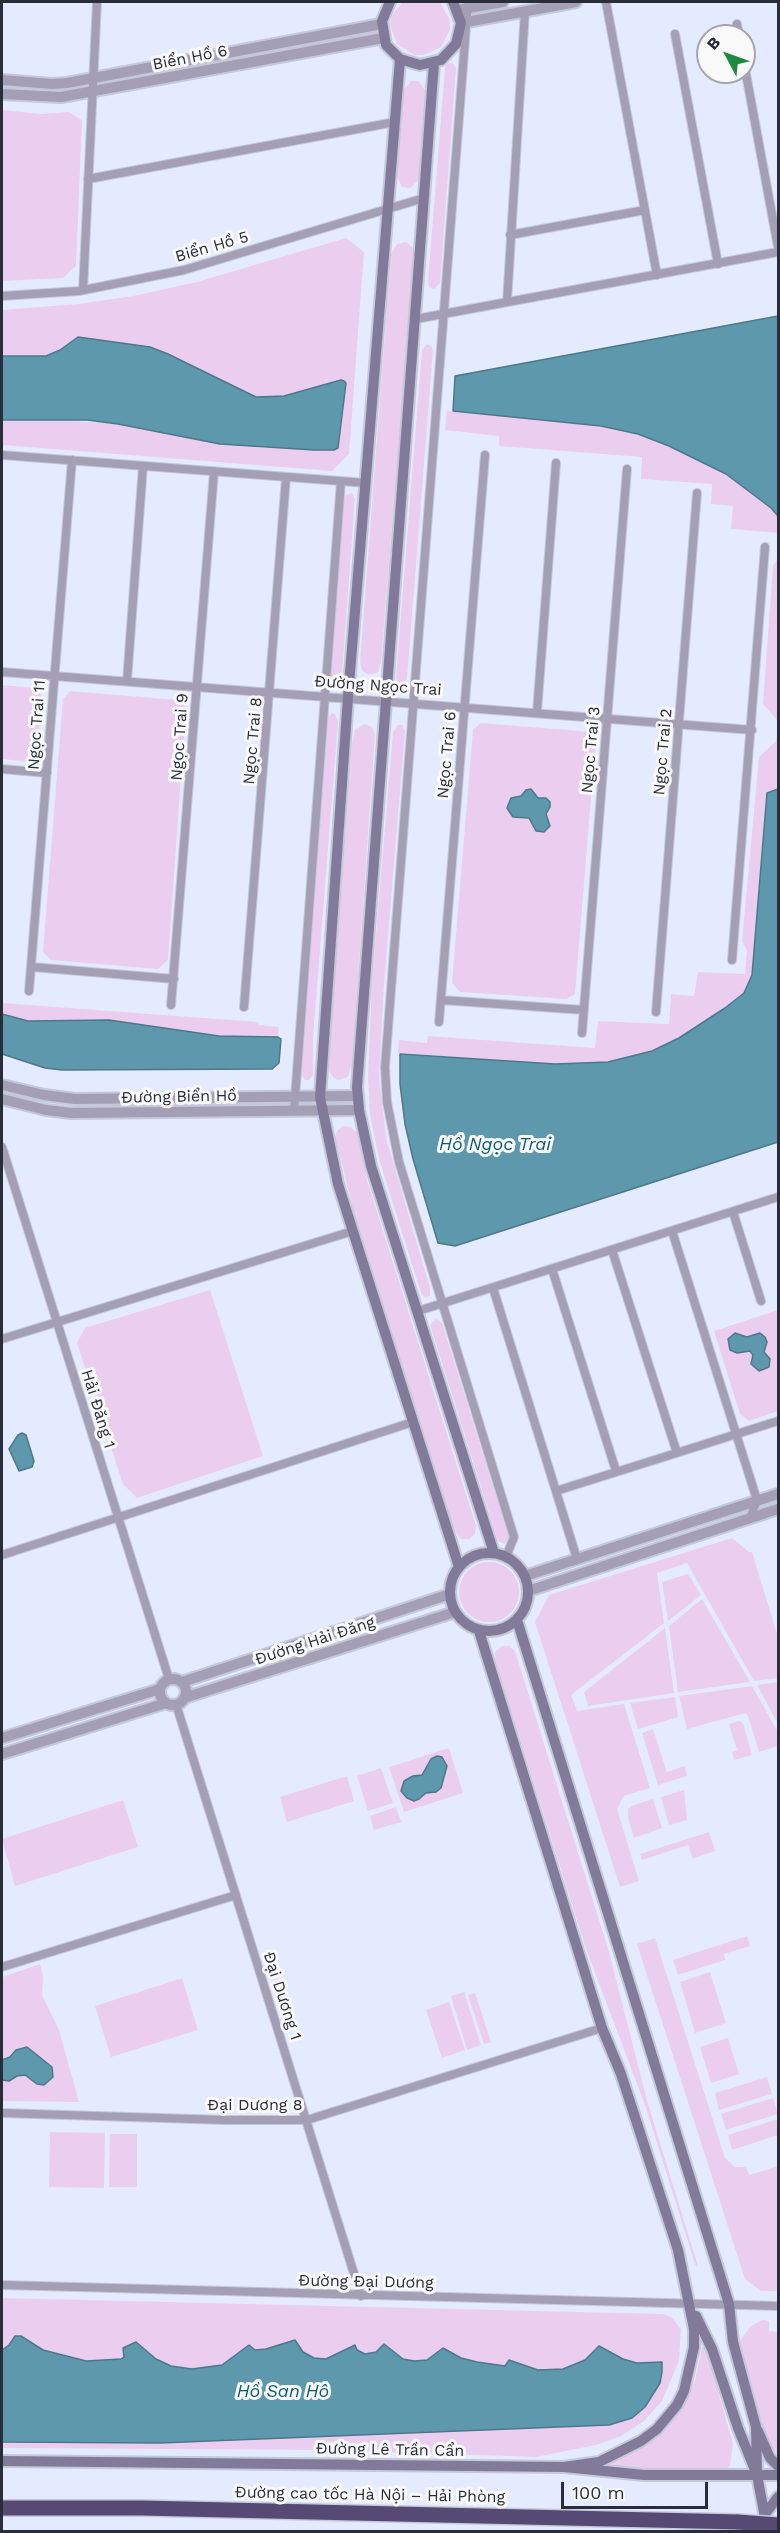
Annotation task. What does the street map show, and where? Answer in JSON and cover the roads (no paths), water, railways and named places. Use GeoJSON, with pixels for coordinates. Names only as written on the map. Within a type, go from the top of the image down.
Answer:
{"type":"FeatureCollection","features":[{"type":"Feature","properties":{"kind":"highway","name":"Đường cao tốc Hà Nội – Hải Phòng"},"geometry":{"type":"LineString","coordinates":[[2,2508],[166,2509],[778,2524]]}},
{"type":"Feature","properties":{"kind":"main road"},"geometry":{"type":"LineString","coordinates":[[390,2],[383,13],[383,38],[390,50],[400,59],[420,65],[434,63],[452,50],[463,23],[462,5]]}},
{"type":"Feature","properties":{"kind":"main road"},"geometry":{"type":"LineString","coordinates":[[400,59],[348,697],[321,1053],[320,1097],[338,1184],[459,1567]]}},
{"type":"Feature","properties":{"kind":"main road"},"geometry":{"type":"LineString","coordinates":[[434,63],[358,1061],[358,1096],[371,1166],[494,1553]]}},
{"type":"Feature","properties":{"kind":"main road"},"geometry":{"type":"LineString","coordinates":[[494,1553],[506,1557],[514,1562],[525,1576],[528,1590],[523,1611],[517,1620],[506,1628],[479,1631],[462,1621],[455,1612],[450,1594],[451,1583],[459,1567],[477,1555],[494,1553]]}},
{"type":"Feature","properties":{"kind":"main road"},"geometry":{"type":"LineString","coordinates":[[517,1620],[729,2304],[733,2342],[756,2427],[770,2458],[778,2466]]}},
{"type":"Feature","properties":{"kind":"main road"},"geometry":{"type":"LineString","coordinates":[[479,1631],[602,2028],[623,2080],[674,2239],[694,2329],[694,2347],[684,2391],[657,2429],[625,2450],[599,2462],[564,2467]]}},
{"type":"Feature","properties":{"kind":"main road"},"geometry":{"type":"LineString","coordinates":[[689,2302],[712,2349],[738,2428],[757,2475]]}},
{"type":"Feature","properties":{"kind":"main road"},"geometry":{"type":"LineString","coordinates":[[756,2427],[757,2475],[768,2532]]}},
{"type":"Feature","properties":{"kind":"main road","name":"Đường Lê Trần Cẩn"},"geometry":{"type":"LineString","coordinates":[[2,2461],[564,2467],[644,2475],[778,2475]]}},
{"type":"Feature","properties":{"kind":"main road"},"geometry":{"type":"LineString","coordinates":[[765,2514],[778,2497]]}},
{"type":"Feature","properties":{"kind":"street"},"geometry":{"type":"LineString","coordinates":[[83,290],[97,2]]}},
{"type":"Feature","properties":{"kind":"street"},"geometry":{"type":"LineString","coordinates":[[462,5],[503,2]]}},
{"type":"Feature","properties":{"kind":"street"},"geometry":{"type":"LineString","coordinates":[[506,1557],[514,1537],[399,1162],[387,1102],[385,1067],[435,413],[445,314],[463,23],[576,2]]}},
{"type":"Feature","properties":{"kind":"street"},"geometry":{"type":"LineString","coordinates":[[606,2],[657,275]]}},
{"type":"Feature","properties":{"kind":"street"},"geometry":{"type":"LineString","coordinates":[[507,302],[525,11]]}},
{"type":"Feature","properties":{"kind":"street","name":"Biển Hồ 6"},"geometry":{"type":"LineString","coordinates":[[2,80],[52,84],[93,78],[382,24]]}},
{"type":"Feature","properties":{"kind":"street"},"geometry":{"type":"LineString","coordinates":[[675,34],[718,264]]}},
{"type":"Feature","properties":{"kind":"street","name":"Biển Hồ 6"},"geometry":{"type":"LineString","coordinates":[[2,94],[51,98],[93,92],[383,38]]}},
{"type":"Feature","properties":{"kind":"street"},"geometry":{"type":"LineString","coordinates":[[748,84],[778,247]]}},
{"type":"Feature","properties":{"kind":"street"},"geometry":{"type":"LineString","coordinates":[[88,179],[395,122]]}},
{"type":"Feature","properties":{"kind":"street","name":"Biển Hồ 5"},"geometry":{"type":"LineString","coordinates":[[2,296],[83,290],[184,270],[424,198]]}},
{"type":"Feature","properties":{"kind":"street"},"geometry":{"type":"LineString","coordinates":[[510,235],[645,210]]}},
{"type":"Feature","properties":{"kind":"street"},"geometry":{"type":"LineString","coordinates":[[416,319],[778,252]]}},
{"type":"Feature","properties":{"kind":"street"},"geometry":{"type":"LineString","coordinates":[[2,454],[366,483]]}},
{"type":"Feature","properties":{"kind":"street","name":"Ngọc Trai 6"},"geometry":{"type":"LineString","coordinates":[[439,1022],[485,455]]}},
{"type":"Feature","properties":{"kind":"street","name":"Ngọc Trai 11"},"geometry":{"type":"LineString","coordinates":[[29,991],[72,460]]}},
{"type":"Feature","properties":{"kind":"street"},"geometry":{"type":"LineString","coordinates":[[537,712],[556,463]]}},
{"type":"Feature","properties":{"kind":"street"},"geometry":{"type":"LineString","coordinates":[[127,681],[143,466]]}},
{"type":"Feature","properties":{"kind":"street","name":"Ngọc Trai 3"},"geometry":{"type":"LineString","coordinates":[[582,1033],[627,469]]}},
{"type":"Feature","properties":{"kind":"street","name":"Ngọc Trai 9"},"geometry":{"type":"LineString","coordinates":[[171,1005],[214,472]]}},
{"type":"Feature","properties":{"kind":"street","name":"Ngọc Trai 8"},"geometry":{"type":"LineString","coordinates":[[244,1007],[286,478]]}},
{"type":"Feature","properties":{"kind":"street"},"geometry":{"type":"LineString","coordinates":[[294,1111],[323,696],[341,481]]}},
{"type":"Feature","properties":{"kind":"street","name":"Ngọc Trai 2"},"geometry":{"type":"LineString","coordinates":[[656,1012],[697,493]]}},
{"type":"Feature","properties":{"kind":"street"},"geometry":{"type":"LineString","coordinates":[[732,960],[765,547]]}},
{"type":"Feature","properties":{"kind":"street","name":"Đường Ngọc Trai"},"geometry":{"type":"LineString","coordinates":[[2,672],[608,717],[752,730]]}},
{"type":"Feature","properties":{"kind":"street"},"geometry":{"type":"LineString","coordinates":[[2,769],[48,773]]}},
{"type":"Feature","properties":{"kind":"street"},"geometry":{"type":"LineString","coordinates":[[32,967],[174,979]]}},
{"type":"Feature","properties":{"kind":"street"},"geometry":{"type":"LineString","coordinates":[[441,1000],[584,1010]]}},
{"type":"Feature","properties":{"kind":"street","name":"Đường Biển Hồ"},"geometry":{"type":"LineString","coordinates":[[2,1085],[67,1098],[358,1096]]}},
{"type":"Feature","properties":{"kind":"street","name":"Đường Biển Hồ"},"geometry":{"type":"LineString","coordinates":[[2,1099],[46,1110],[71,1113],[359,1110]]}},
{"type":"Feature","properties":{"kind":"street","name":"Hải Đăng 1"},"geometry":{"type":"LineString","coordinates":[[2,1147],[169,1679]]}},
{"type":"Feature","properties":{"kind":"street"},"geometry":{"type":"LineString","coordinates":[[418,1311],[778,1197]]}},
{"type":"Feature","properties":{"kind":"street"},"geometry":{"type":"LineString","coordinates":[[733,1212],[761,1301]]}},
{"type":"Feature","properties":{"kind":"street"},"geometry":{"type":"LineString","coordinates":[[2,1339],[353,1231]]}},
{"type":"Feature","properties":{"kind":"street"},"geometry":{"type":"LineString","coordinates":[[672,1231],[757,1500],[750,1518]]}},
{"type":"Feature","properties":{"kind":"street"},"geometry":{"type":"LineString","coordinates":[[612,1250],[677,1453]]}},
{"type":"Feature","properties":{"kind":"street"},"geometry":{"type":"LineString","coordinates":[[552,1269],[616,1472]]}},
{"type":"Feature","properties":{"kind":"street"},"geometry":{"type":"LineString","coordinates":[[493,1288],[577,1559]]}},
{"type":"Feature","properties":{"kind":"street"},"geometry":{"type":"LineString","coordinates":[[556,1491],[778,1421]]}},
{"type":"Feature","properties":{"kind":"street"},"geometry":{"type":"LineString","coordinates":[[2,1555],[413,1422]]}},
{"type":"Feature","properties":{"kind":"street"},"geometry":{"type":"LineString","coordinates":[[525,1576],[778,1494]]}},
{"type":"Feature","properties":{"kind":"street"},"geometry":{"type":"LineString","coordinates":[[741,1505],[750,1518]]}},
{"type":"Feature","properties":{"kind":"street"},"geometry":{"type":"LineString","coordinates":[[528,1590],[778,1509]]}},
{"type":"Feature","properties":{"kind":"street","name":"Đường Hải Đăng"},"geometry":{"type":"LineString","coordinates":[[182,1682],[450,1594]]}},
{"type":"Feature","properties":{"kind":"street","name":"Đường Hải Đăng"},"geometry":{"type":"LineString","coordinates":[[2,1754],[176,1702],[455,1612]]}},
{"type":"Feature","properties":{"kind":"street"},"geometry":{"type":"LineString","coordinates":[[169,1679],[182,1682],[186,1691],[176,1702],[162,1699],[160,1689],[163,1683],[169,1679]]}},
{"type":"Feature","properties":{"kind":"street"},"geometry":{"type":"LineString","coordinates":[[2,1738],[160,1689]]}},
{"type":"Feature","properties":{"kind":"street","name":"Đại Dương 1"},"geometry":{"type":"LineString","coordinates":[[176,1702],[361,2296]]}},
{"type":"Feature","properties":{"kind":"street"},"geometry":{"type":"LineString","coordinates":[[2,1967],[236,1895]]}},
{"type":"Feature","properties":{"kind":"street","name":"Đại Dương 8"},"geometry":{"type":"LineString","coordinates":[[2,2113],[226,2120],[308,2120],[602,2028]]}},
{"type":"Feature","properties":{"kind":"street","name":"Đường Đại Dương"},"geometry":{"type":"LineString","coordinates":[[2,2285],[778,2306]]}},
{"type":"Feature","properties":{"kind":"water"},"geometry":{"type":"Polygon","coordinates":[[[778,316],[778,516],[771,508],[726,474],[669,446],[638,434],[601,426],[453,411],[455,376],[778,316]]]}},
{"type":"Feature","properties":{"kind":"water"},"geometry":{"type":"Polygon","coordinates":[[[78,337],[150,347],[256,397],[284,396],[344,381],[346,383],[338,448],[314,450],[220,444],[87,420],[2,420],[2,356],[46,356],[60,350],[78,337]]]}},
{"type":"Feature","properties":{"kind":"water"},"geometry":{"type":"Polygon","coordinates":[[[531,789],[538,798],[546,798],[550,802],[546,814],[550,826],[544,832],[536,831],[529,818],[513,817],[507,808],[511,798],[521,796],[526,790],[531,789]]]}},
{"type":"Feature","properties":{"kind":"water","name":"Hồ Ngọc Trai"},"geometry":{"type":"Polygon","coordinates":[[[778,789],[778,1142],[455,1246],[438,1243],[405,1124],[400,1084],[400,1054],[555,1064],[608,1062],[652,1051],[679,1038],[725,1008],[744,993],[752,975],[767,793],[778,789]]]}},
{"type":"Feature","properties":{"kind":"water"},"geometry":{"type":"Polygon","coordinates":[[[2,1014],[28,1021],[109,1020],[219,1036],[278,1037],[281,1039],[279,1063],[272,1069],[62,1070],[45,1068],[2,1054],[2,1014]]]}},
{"type":"Feature","properties":{"kind":"water"},"geometry":{"type":"Polygon","coordinates":[[[735,1333],[747,1337],[760,1333],[765,1337],[767,1342],[764,1352],[770,1359],[769,1367],[759,1371],[751,1364],[753,1355],[750,1351],[737,1353],[730,1350],[728,1339],[735,1333]]]}},
{"type":"Feature","properties":{"kind":"water"},"geometry":{"type":"Polygon","coordinates":[[[22,1433],[26,1435],[34,1461],[32,1467],[19,1471],[9,1449],[18,1435],[22,1433]]]}},
{"type":"Feature","properties":{"kind":"water"},"geometry":{"type":"Polygon","coordinates":[[[437,1756],[442,1757],[447,1766],[441,1788],[436,1792],[426,1793],[414,1801],[407,1798],[401,1791],[404,1781],[413,1776],[422,1775],[431,1759],[437,1756]]]}},
{"type":"Feature","properties":{"kind":"water"},"geometry":{"type":"Polygon","coordinates":[[[27,2047],[52,2067],[53,2077],[44,2085],[37,2084],[25,2075],[17,2076],[9,2081],[2,2080],[2,2060],[10,2057],[16,2050],[27,2047]]]}},
{"type":"Feature","properties":{"kind":"water","name":"Hồ San Hô"},"geometry":{"type":"Polygon","coordinates":[[[15,2336],[21,2336],[43,2350],[86,2361],[121,2359],[124,2357],[123,2348],[136,2342],[156,2359],[171,2366],[192,2369],[222,2365],[249,2345],[255,2350],[266,2349],[295,2340],[303,2352],[314,2358],[326,2359],[355,2345],[357,2350],[365,2354],[376,2352],[384,2344],[403,2359],[414,2361],[427,2360],[443,2348],[461,2358],[477,2362],[505,2366],[509,2360],[538,2370],[563,2369],[585,2360],[599,2346],[623,2359],[637,2363],[662,2362],[662,2372],[660,2383],[645,2407],[632,2418],[609,2425],[160,2443],[2,2442],[2,2350],[15,2336]]]}}]}
